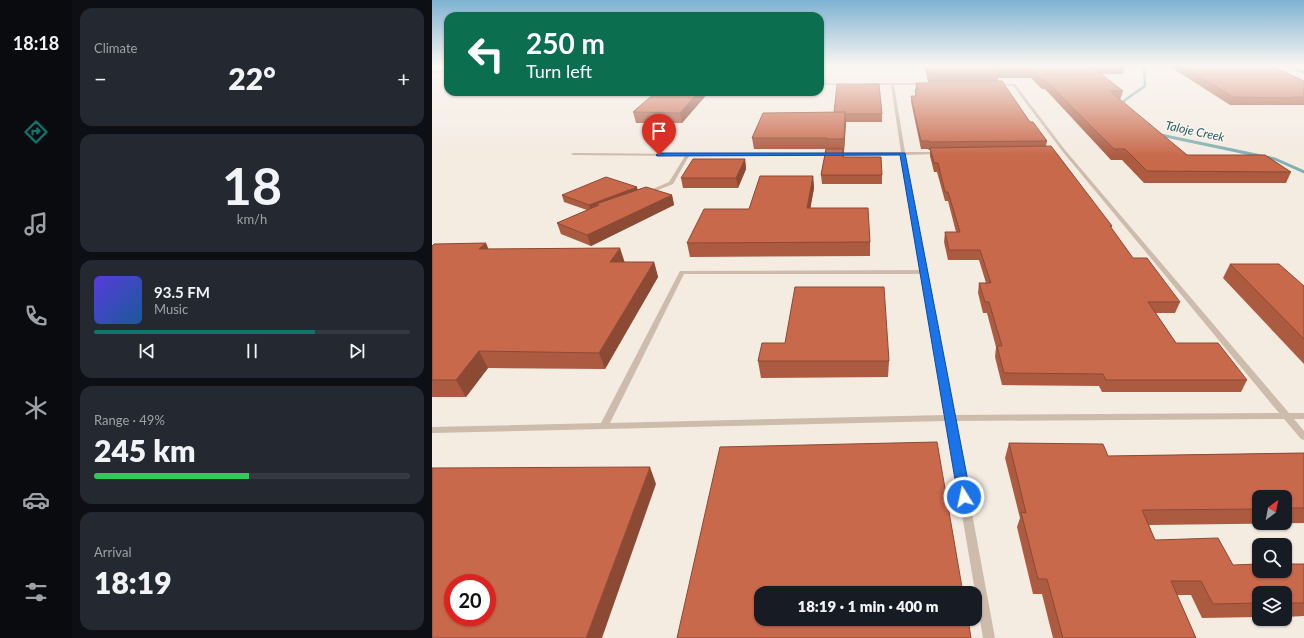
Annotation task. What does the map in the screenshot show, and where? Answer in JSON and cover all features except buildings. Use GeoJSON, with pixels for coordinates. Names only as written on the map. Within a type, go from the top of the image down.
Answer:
{"type":"FeatureCollection","features":[{"type":"Feature","properties":{"kind":"lane"},"geometry":{"type":"LineString","coordinates":[[894,96],[989,638]]}},
{"type":"Feature","properties":{"kind":"lane"},"geometry":{"type":"LineString","coordinates":[[1022,96],[1064,151],[1304,437]]}},
{"type":"Feature","properties":{"kind":"lane"},"geometry":{"type":"LineString","coordinates":[[1056,151],[1064,151]]}},
{"type":"Feature","properties":{"kind":"lane"},"geometry":{"type":"LineString","coordinates":[[573,154],[688,155],[941,153]]}},
{"type":"Feature","properties":{"kind":"lane"},"geometry":{"type":"LineString","coordinates":[[641,195],[671,183],[688,155]]}},
{"type":"Feature","properties":{"kind":"lane"},"geometry":{"type":"LineString","coordinates":[[604,426],[682,272],[924,272]]}},
{"type":"Feature","properties":{"kind":"lane"},"geometry":{"type":"LineString","coordinates":[[432,430],[951,418],[1304,416]]}},
{"type":"Feature","properties":{"kind":"waterway","name":"Taloje Creek"},"geometry":{"type":"LineString","coordinates":[[1118,108],[1131,96]]}},
{"type":"Feature","properties":{"kind":"waterway","name":"Taloje Creek"},"geometry":{"type":"LineString","coordinates":[[1156,134],[1275,159],[1304,172]]}},
{"type":"Feature","properties":{"kind":"route"},"geometry":{"type":"LineString","coordinates":[[659,155],[903,154],[964,497]]}}]}
